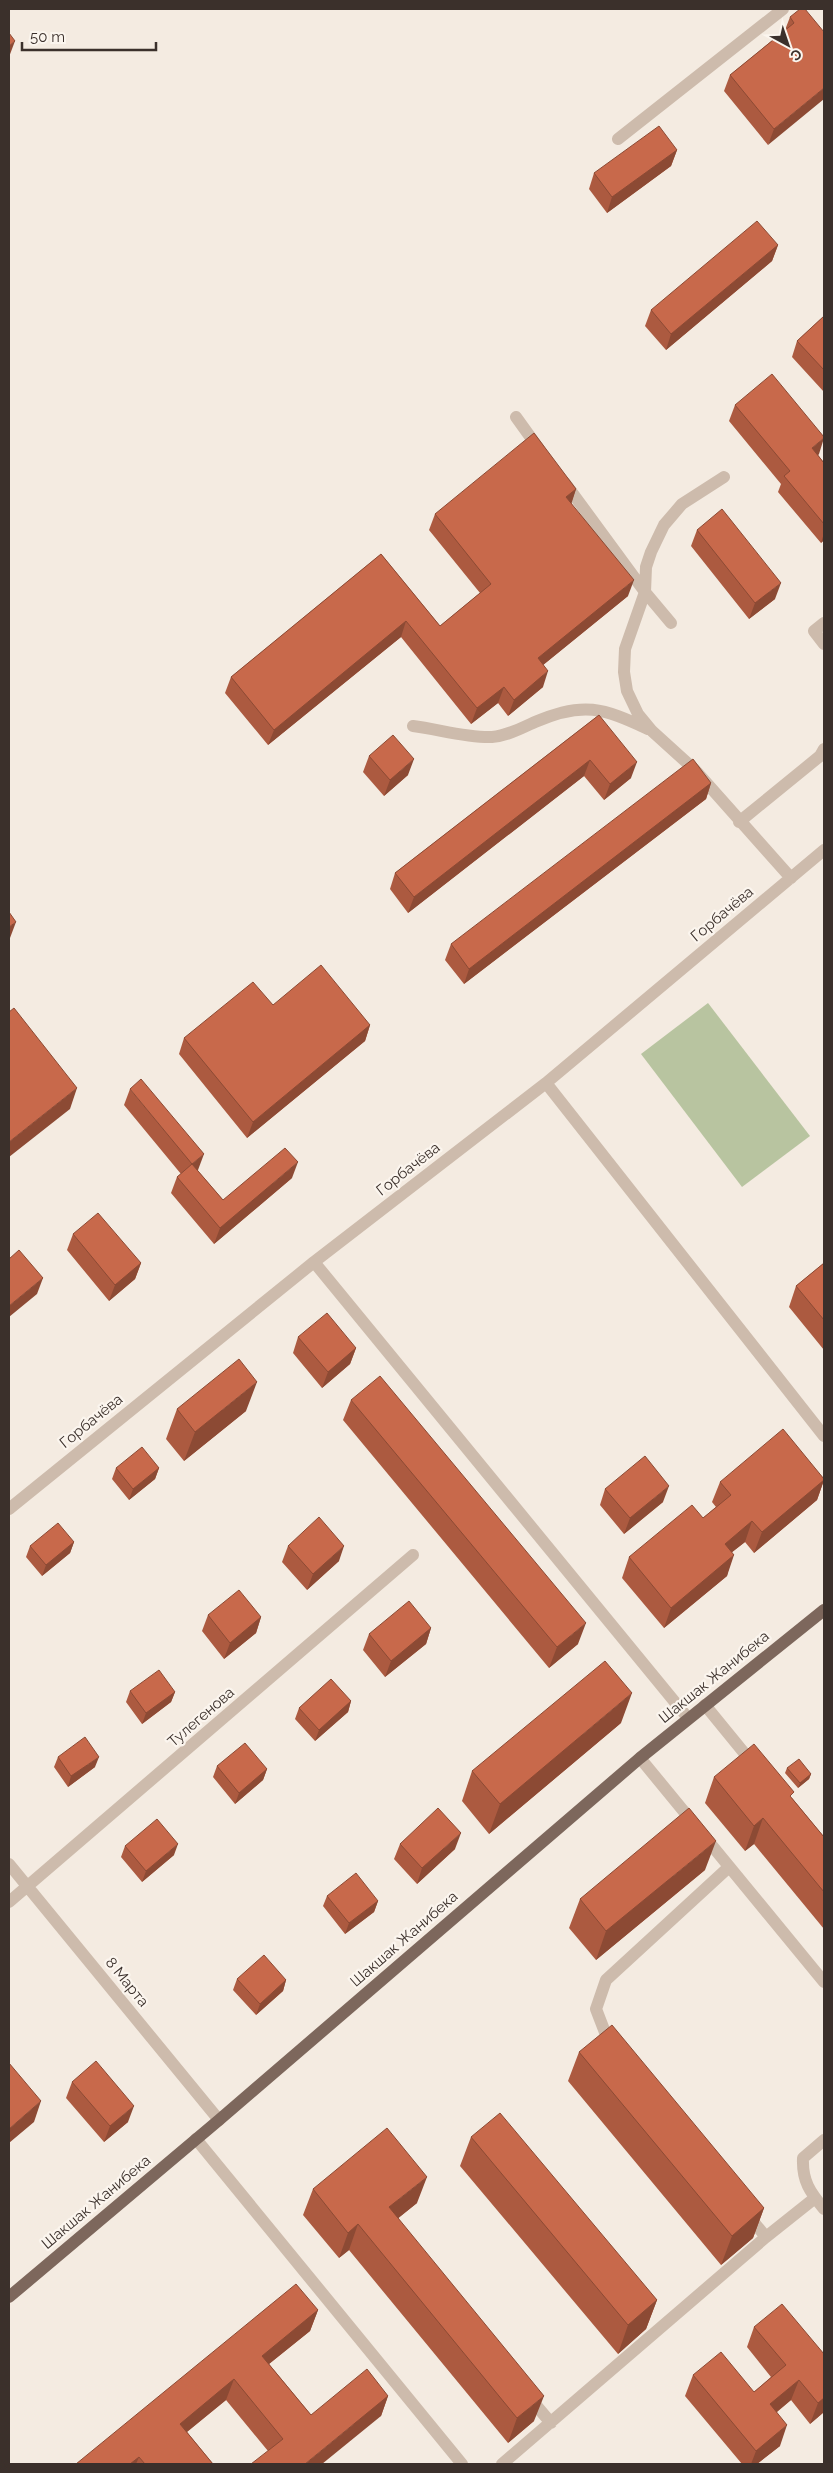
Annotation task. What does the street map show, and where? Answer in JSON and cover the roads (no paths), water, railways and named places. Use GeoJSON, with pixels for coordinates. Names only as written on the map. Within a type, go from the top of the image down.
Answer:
{"type":"FeatureCollection","features":[{"type":"Feature","properties":{"kind":"main road","name":"Шакшак Жанибека"},"geometry":{"type":"LineString","coordinates":[[9,2297],[219,2120],[640,1758],[824,1610]]}},
{"type":"Feature","properties":{"kind":"street"},"geometry":{"type":"LineString","coordinates":[[618,139],[783,9]]}},
{"type":"Feature","properties":{"kind":"street"},"geometry":{"type":"LineString","coordinates":[[516,417],[545,457]]}},
{"type":"Feature","properties":{"kind":"street"},"geometry":{"type":"LineString","coordinates":[[557,473],[645,592],[671,623]]}},
{"type":"Feature","properties":{"kind":"street"},"geometry":{"type":"LineString","coordinates":[[724,477],[682,504],[664,525],[646,567],[645,592],[625,648],[624,672],[627,691],[638,714],[652,731],[695,770],[739,822],[791,878]]}},
{"type":"Feature","properties":{"kind":"street"},"geometry":{"type":"LineString","coordinates":[[824,623],[814,631],[824,644]]}},
{"type":"Feature","properties":{"kind":"street"},"geometry":{"type":"LineString","coordinates":[[413,726],[493,737],[515,731],[547,717],[573,710],[595,708],[617,714],[652,731]]}},
{"type":"Feature","properties":{"kind":"street"},"geometry":{"type":"LineString","coordinates":[[739,822],[823,755]]}},
{"type":"Feature","properties":{"kind":"street","name":"Горбачёва"},"geometry":{"type":"LineString","coordinates":[[9,1509],[314,1262],[546,1083],[824,850]]}},
{"type":"Feature","properties":{"kind":"street"},"geometry":{"type":"LineString","coordinates":[[546,1083],[824,1436]]}},
{"type":"Feature","properties":{"kind":"street"},"geometry":{"type":"LineString","coordinates":[[314,1262],[688,1718]]}},
{"type":"Feature","properties":{"kind":"street","name":"Тулегенова"},"geometry":{"type":"LineString","coordinates":[[9,1902],[413,1555]]}},
{"type":"Feature","properties":{"kind":"street"},"geometry":{"type":"LineString","coordinates":[[705,1705],[762,1774]]}},
{"type":"Feature","properties":{"kind":"street"},"geometry":{"type":"LineString","coordinates":[[640,1758],[824,1982]]}},
{"type":"Feature","properties":{"kind":"street","name":"8 Марта"},"geometry":{"type":"LineString","coordinates":[[9,1864],[219,2120]]}},
{"type":"Feature","properties":{"kind":"street"},"geometry":{"type":"LineString","coordinates":[[618,2050],[606,2035],[596,2009],[606,1980],[729,1867]]}},
{"type":"Feature","properties":{"kind":"street"},"geometry":{"type":"LineString","coordinates":[[196,2139],[462,2464]]}},
{"type":"Feature","properties":{"kind":"street"},"geometry":{"type":"LineString","coordinates":[[824,2140],[803,2158],[802,2172],[805,2184],[824,2209]]}},
{"type":"Feature","properties":{"kind":"street"},"geometry":{"type":"LineString","coordinates":[[502,2464],[766,2237],[815,2198]]}},
{"type":"Feature","properties":{"kind":"street"},"geometry":{"type":"LineString","coordinates":[[735,2199],[766,2237]]}},
{"type":"Feature","properties":{"kind":"street"},"geometry":{"type":"LineString","coordinates":[[519,2386],[551,2423]]}}]}
